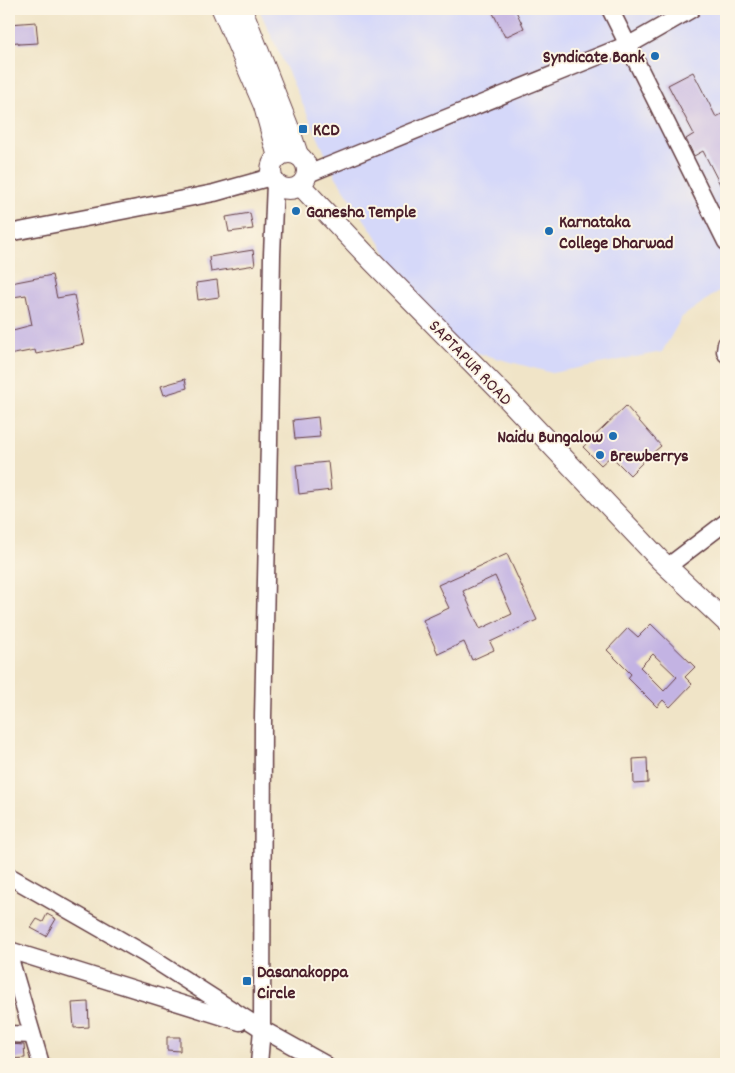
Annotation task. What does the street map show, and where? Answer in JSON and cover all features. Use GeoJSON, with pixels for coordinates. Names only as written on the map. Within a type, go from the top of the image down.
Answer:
{"type":"FeatureCollection","features":[{"type":"Feature","properties":{"kind":"main road"},"geometry":{"type":"LineString","coordinates":[[222,9],[264,106],[278,157]]}},
{"type":"Feature","properties":{"kind":"main road"},"geometry":{"type":"LineString","coordinates":[[242,9],[298,155]]}},
{"type":"Feature","properties":{"kind":"main road"},"geometry":{"type":"LineString","coordinates":[[292,153],[298,155],[308,166],[304,180],[294,190],[280,188],[273,180],[271,169],[273,162],[278,157],[292,153]]}},
{"type":"Feature","properties":{"kind":"main road","name":"SAPTAPUR ROAD"},"geometry":{"type":"LineString","coordinates":[[304,180],[372,261],[510,401],[668,567],[726,622]]}},
{"type":"Feature","properties":{"kind":"street"},"geometry":{"type":"LineString","coordinates":[[610,9],[726,242]]}},
{"type":"Feature","properties":{"kind":"street"},"geometry":{"type":"LineString","coordinates":[[304,180],[627,44],[692,9]]}},
{"type":"Feature","properties":{"kind":"street"},"geometry":{"type":"LineString","coordinates":[[9,233],[273,180],[270,442],[263,716],[262,1028],[260,1064]]}},
{"type":"Feature","properties":{"kind":"street"},"geometry":{"type":"LineString","coordinates":[[726,344],[724,352],[726,354]]}},
{"type":"Feature","properties":{"kind":"street"},"geometry":{"type":"LineString","coordinates":[[668,567],[726,522]]}},
{"type":"Feature","properties":{"kind":"street"},"geometry":{"type":"LineString","coordinates":[[9,876],[145,954],[262,1028],[326,1064]]}},
{"type":"Feature","properties":{"kind":"street"},"geometry":{"type":"LineString","coordinates":[[9,950],[262,1028]]}},
{"type":"Feature","properties":{"kind":"street"},"geometry":{"type":"LineString","coordinates":[[9,955],[41,1064]]}},
{"type":"Feature","properties":{"kind":"street"},"geometry":{"type":"LineString","coordinates":[[9,1034],[32,1034]]}},
{"type":"Feature","properties":{"kind":"shaded area","name":"Karnataka College Dharwad"},"geometry":{"type":"Polygon","coordinates":[[[259,9],[726,9],[726,286],[682,317],[662,352],[552,373],[448,345],[336,177],[259,9]]]}},
{"type":"Feature","properties":{"kind":"building"},"geometry":{"type":"Polygon","coordinates":[[[491,9],[515,9],[524,28],[505,37],[491,9]]]}},
{"type":"Feature","properties":{"kind":"building"},"geometry":{"type":"Polygon","coordinates":[[[36,22],[38,43],[9,43],[9,24],[36,22]]]}},
{"type":"Feature","properties":{"kind":"building"},"geometry":{"type":"Polygon","coordinates":[[[693,72],[716,117],[726,112],[726,196],[703,151],[694,156],[686,139],[694,134],[668,85],[693,72]]]}},
{"type":"Feature","properties":{"kind":"building"},"geometry":{"type":"Polygon","coordinates":[[[250,213],[253,229],[229,232],[226,217],[250,213]]]}},
{"type":"Feature","properties":{"kind":"building"},"geometry":{"type":"Polygon","coordinates":[[[253,250],[255,265],[211,272],[209,257],[253,250]]]}},
{"type":"Feature","properties":{"kind":"building"},"geometry":{"type":"Polygon","coordinates":[[[52,275],[57,298],[74,295],[84,344],[36,354],[35,350],[9,355],[9,331],[32,325],[26,295],[13,297],[11,283],[52,275]]]}},
{"type":"Feature","properties":{"kind":"building"},"geometry":{"type":"Polygon","coordinates":[[[217,280],[219,297],[198,300],[196,283],[217,280]]]}},
{"type":"Feature","properties":{"kind":"building"},"geometry":{"type":"Polygon","coordinates":[[[185,379],[187,388],[164,395],[161,386],[185,379]]]}},
{"type":"Feature","properties":{"kind":"building"},"geometry":{"type":"Polygon","coordinates":[[[626,406],[661,446],[630,475],[611,456],[601,465],[583,447],[626,406]]]}},
{"type":"Feature","properties":{"kind":"building"},"geometry":{"type":"Polygon","coordinates":[[[318,417],[320,437],[295,439],[293,420],[318,417]]]}},
{"type":"Feature","properties":{"kind":"building"},"geometry":{"type":"Polygon","coordinates":[[[328,462],[331,490],[299,494],[296,465],[328,462]]]}},
{"type":"Feature","properties":{"kind":"building"},"geometry":{"type":"Polygon","coordinates":[[[507,554],[537,620],[490,642],[494,650],[472,660],[464,642],[438,654],[423,620],[449,608],[438,585],[507,554]],[[495,576],[463,591],[480,629],[512,614],[495,576]]]}},
{"type":"Feature","properties":{"kind":"building"},"geometry":{"type":"Polygon","coordinates":[[[651,624],[695,667],[685,677],[692,684],[670,707],[663,700],[657,707],[628,678],[631,674],[607,650],[628,628],[638,637],[651,624]],[[653,654],[640,667],[664,691],[677,677],[653,654]]]}},
{"type":"Feature","properties":{"kind":"building"},"geometry":{"type":"Polygon","coordinates":[[[647,758],[648,783],[634,784],[633,759],[647,758]]]}},
{"type":"Feature","properties":{"kind":"building"},"geometry":{"type":"Polygon","coordinates":[[[47,914],[56,919],[46,936],[31,928],[37,919],[43,922],[47,914]]]}},
{"type":"Feature","properties":{"kind":"building"},"geometry":{"type":"Polygon","coordinates":[[[88,1002],[89,1027],[74,1028],[72,1003],[88,1002]]]}},
{"type":"Feature","properties":{"kind":"building"},"geometry":{"type":"Polygon","coordinates":[[[167,1037],[180,1037],[180,1051],[167,1050],[167,1037]]]}},
{"type":"Feature","properties":{"kind":"building"},"geometry":{"type":"Polygon","coordinates":[[[9,1044],[24,1045],[25,1058],[10,1059],[9,1044]]]}},
{"type":"Feature","properties":{"kind":"place","name":"Syndicate Bank"},"geometry":{"type":"Point","coordinates":[655,56]}},
{"type":"Feature","properties":{"kind":"place","name":"KCD"},"geometry":{"type":"Point","coordinates":[303,129]}},
{"type":"Feature","properties":{"kind":"place","name":"Ganesha Temple"},"geometry":{"type":"Point","coordinates":[296,211]}},
{"type":"Feature","properties":{"kind":"place","name":"Karnataka College Dharwad"},"geometry":{"type":"Point","coordinates":[549,231]}},
{"type":"Feature","properties":{"kind":"place","name":"Naidu Bungalow"},"geometry":{"type":"Point","coordinates":[613,436]}},
{"type":"Feature","properties":{"kind":"place","name":"Brewberrys"},"geometry":{"type":"Point","coordinates":[600,455]}},
{"type":"Feature","properties":{"kind":"place","name":"Dasanakoppa Circle"},"geometry":{"type":"Point","coordinates":[247,981]}}]}
